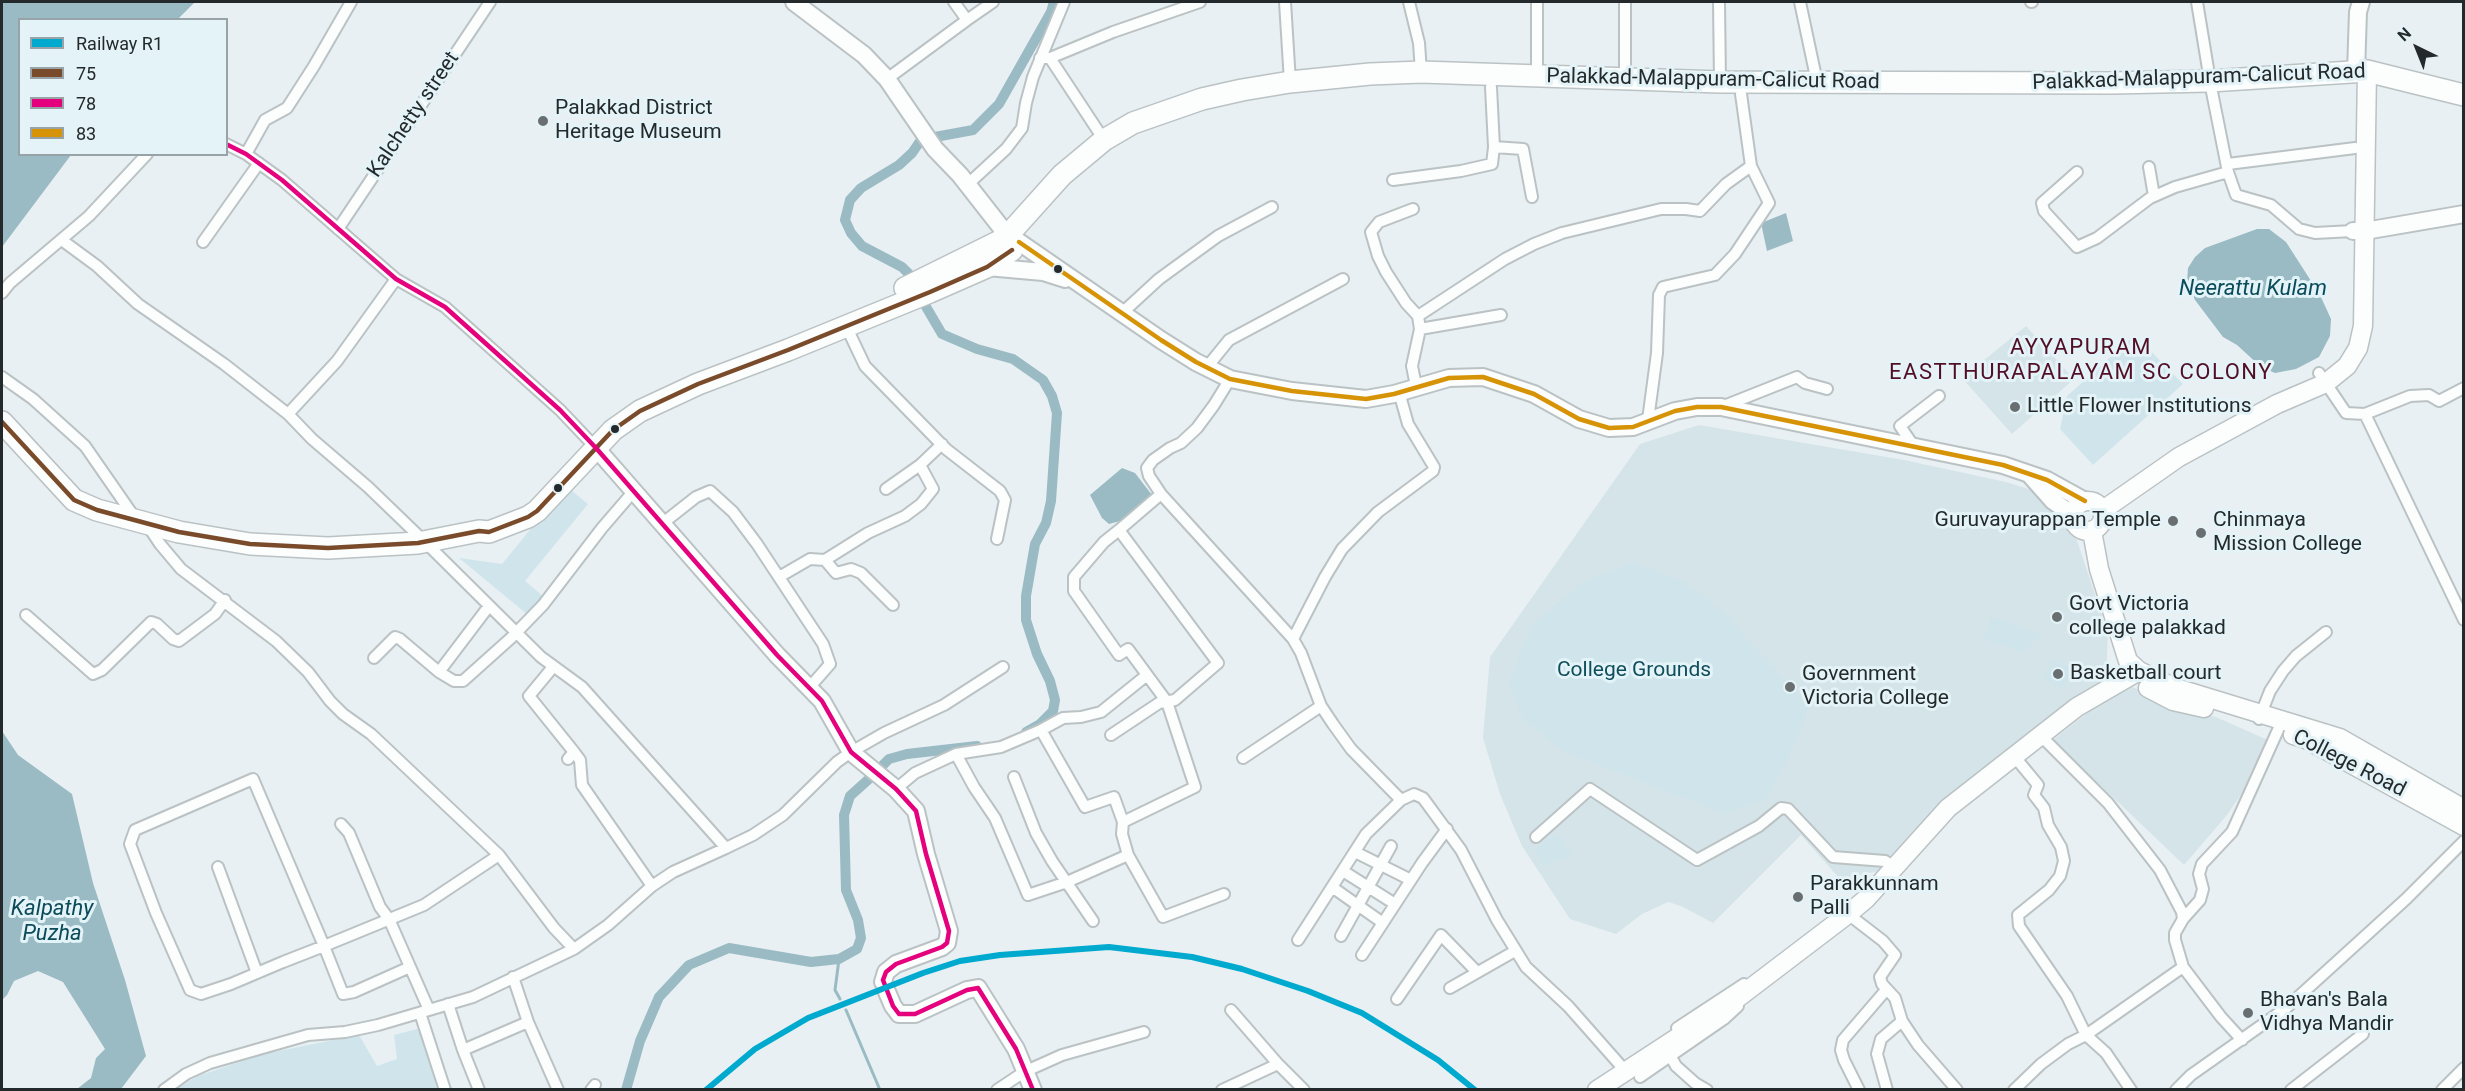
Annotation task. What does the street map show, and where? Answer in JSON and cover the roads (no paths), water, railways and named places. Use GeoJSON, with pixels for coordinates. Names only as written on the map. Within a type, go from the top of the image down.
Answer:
{"type":"FeatureCollection","features":[{"type":"Feature","properties":{"kind":"highway","name":"Palakkad-Malappuram-Calicut Road"},"geometry":{"type":"LineString","coordinates":[[594,445],[640,411],[698,384],[788,350],[987,267],[1062,175],[1104,140],[1133,123],[1163,111],[1232,93],[1290,82],[1370,74],[1421,72],[1720,82],[2211,87]]}},
{"type":"Feature","properties":{"kind":"highway","name":"Palakkad-Malappuram-Calicut Road"},"geometry":{"type":"LineString","coordinates":[[2361,78],[2463,106]]}},
{"type":"Feature","properties":{"kind":"highway","name":"Palakkad-Malappuram-Calicut Road"},"geometry":{"type":"LineString","coordinates":[[2,422],[74,500],[97,510],[205,538],[267,546],[328,548],[424,541],[479,531],[489,532],[528,517],[537,511],[608,426],[631,410],[744,356],[1011,240],[1110,151],[1137,134],[1202,110],[1316,89],[1382,84],[1741,94],[2211,87],[2361,78],[2463,95]]}},
{"type":"Feature","properties":{"kind":"main road"},"geometry":{"type":"LineString","coordinates":[[794,2],[864,55],[887,79],[935,148],[968,185],[1011,240],[1161,340],[1230,379],[1292,391],[1366,399],[1449,378],[1483,377],[1525,390],[1580,419],[1609,428],[1633,427],[1648,420],[1686,409],[1721,407],[2003,465],[2047,480],[2094,504],[2102,523],[2088,531]]}},
{"type":"Feature","properties":{"kind":"main road"},"geometry":{"type":"LineString","coordinates":[[2073,515],[2075,509],[2094,504],[2175,445],[2205,428],[2276,391],[2322,378],[2348,344],[2352,326],[2359,231],[2361,78],[2358,12],[2361,2]]}},
{"type":"Feature","properties":{"kind":"main road"},"geometry":{"type":"LineString","coordinates":[[2359,231],[2355,148],[2368,10],[2366,2]]}},
{"type":"Feature","properties":{"kind":"main road"},"geometry":{"type":"LineString","coordinates":[[2359,231],[2463,214]]}},
{"type":"Feature","properties":{"kind":"main road"},"geometry":{"type":"LineString","coordinates":[[987,267],[1043,272],[1080,284]]}},
{"type":"Feature","properties":{"kind":"main road"},"geometry":{"type":"LineString","coordinates":[[594,445],[777,655],[822,701],[851,752],[896,789],[916,811],[949,931],[947,943],[942,947],[896,964],[886,972],[885,987],[892,1006],[899,1014],[915,1014],[967,990],[978,988],[1016,1049],[1033,1089]]}},
{"type":"Feature","properties":{"kind":"main road"},"geometry":{"type":"LineString","coordinates":[[2029,474],[2053,501],[2073,515],[2078,527],[2088,531]]}},
{"type":"Feature","properties":{"kind":"main road"},"geometry":{"type":"LineString","coordinates":[[1597,1089],[1735,1000],[1848,914],[1866,899],[1948,808],[2077,707],[2133,674],[2088,557],[2088,531]]}},
{"type":"Feature","properties":{"kind":"main road","name":"College Road"},"geometry":{"type":"LineString","coordinates":[[2133,674],[2173,701],[2259,718],[2340,738],[2463,809]]}},
{"type":"Feature","properties":{"kind":"main road","name":"College Road"},"geometry":{"type":"LineString","coordinates":[[2259,718],[2278,730],[2306,739],[2463,826]]}},
{"type":"Feature","properties":{"kind":"street"},"geometry":{"type":"LineString","coordinates":[[246,154],[265,120],[287,108],[315,66],[351,2]]}},
{"type":"Feature","properties":{"kind":"street","name":"Kalchetty street"},"geometry":{"type":"LineString","coordinates":[[338,229],[490,2]]}},
{"type":"Feature","properties":{"kind":"street"},"geometry":{"type":"LineString","coordinates":[[954,2],[967,20]]}},
{"type":"Feature","properties":{"kind":"street"},"geometry":{"type":"LineString","coordinates":[[887,79],[993,2]]}},
{"type":"Feature","properties":{"kind":"street"},"geometry":{"type":"LineString","coordinates":[[968,185],[1006,149],[1022,128],[1026,103],[1045,58],[1064,2]]}},
{"type":"Feature","properties":{"kind":"street"},"geometry":{"type":"LineString","coordinates":[[1045,58],[1200,2]]}},
{"type":"Feature","properties":{"kind":"street"},"geometry":{"type":"LineString","coordinates":[[1285,2],[1290,82]]}},
{"type":"Feature","properties":{"kind":"street"},"geometry":{"type":"LineString","coordinates":[[1408,2],[1419,43],[1421,72]]}},
{"type":"Feature","properties":{"kind":"street"},"geometry":{"type":"LineString","coordinates":[[1537,2],[1537,77]]}},
{"type":"Feature","properties":{"kind":"street"},"geometry":{"type":"LineString","coordinates":[[1624,2],[1625,79]]}},
{"type":"Feature","properties":{"kind":"street"},"geometry":{"type":"LineString","coordinates":[[1719,2],[1720,82]]}},
{"type":"Feature","properties":{"kind":"street"},"geometry":{"type":"LineString","coordinates":[[1800,2],[1817,82]]}},
{"type":"Feature","properties":{"kind":"street"},"geometry":{"type":"LineString","coordinates":[[2197,2],[2211,87],[2236,195],[2271,205],[2299,229],[2315,233],[2359,231]]}},
{"type":"Feature","properties":{"kind":"street"},"geometry":{"type":"LineString","coordinates":[[1045,58],[1104,140]]}},
{"type":"Feature","properties":{"kind":"street"},"geometry":{"type":"LineString","coordinates":[[1393,180],[1450,173],[1492,164],[1494,147],[1491,87]]}},
{"type":"Feature","properties":{"kind":"street"},"geometry":{"type":"LineString","coordinates":[[1648,420],[1657,353],[1659,295],[1663,286],[1715,275],[1735,254],[1769,203],[1751,166],[1741,94]]}},
{"type":"Feature","properties":{"kind":"street"},"geometry":{"type":"LineString","coordinates":[[228,145],[246,154],[282,180],[396,279],[445,308],[560,410],[594,445]]}},
{"type":"Feature","properties":{"kind":"street"},"geometry":{"type":"LineString","coordinates":[[1494,147],[1523,149],[1532,196]]}},
{"type":"Feature","properties":{"kind":"street"},"geometry":{"type":"LineString","coordinates":[[2077,172],[2042,203],[2044,211],[2077,247],[2097,238],[2154,196],[2228,168],[2355,148]]}},
{"type":"Feature","properties":{"kind":"street"},"geometry":{"type":"LineString","coordinates":[[2,293],[10,283],[63,241],[145,156]]}},
{"type":"Feature","properties":{"kind":"street"},"geometry":{"type":"LineString","coordinates":[[203,242],[259,163]]}},
{"type":"Feature","properties":{"kind":"street"},"geometry":{"type":"LineString","coordinates":[[1418,316],[1505,259],[1534,244],[1571,231],[1660,209],[1686,209],[1700,212],[1726,184],[1751,166]]}},
{"type":"Feature","properties":{"kind":"street"},"geometry":{"type":"LineString","coordinates":[[2149,167],[2154,196]]}},
{"type":"Feature","properties":{"kind":"street"},"geometry":{"type":"LineString","coordinates":[[1122,313],[1159,279],[1195,255],[1218,236],[1272,207]]}},
{"type":"Feature","properties":{"kind":"street"},"geometry":{"type":"LineString","coordinates":[[1413,209],[1379,222],[1371,232],[1378,256],[1386,272],[1406,303],[1418,316],[1420,330],[1412,366],[1416,386]]}},
{"type":"Feature","properties":{"kind":"street"},"geometry":{"type":"LineString","coordinates":[[63,241],[97,266],[138,304],[224,364],[288,414],[312,439],[368,487],[553,667],[582,687],[726,848]]}},
{"type":"Feature","properties":{"kind":"street"},"geometry":{"type":"LineString","coordinates":[[288,414],[337,361],[396,279]]}},
{"type":"Feature","properties":{"kind":"street"},"geometry":{"type":"LineString","coordinates":[[1207,368],[1229,340],[1343,279]]}},
{"type":"Feature","properties":{"kind":"street"},"geometry":{"type":"LineString","coordinates":[[1420,330],[1501,315]]}},
{"type":"Feature","properties":{"kind":"street"},"geometry":{"type":"LineString","coordinates":[[846,326],[865,366],[942,444],[1000,491],[1005,500],[997,539]]}},
{"type":"Feature","properties":{"kind":"street"},"geometry":{"type":"LineString","coordinates":[[2,377],[33,399],[85,446],[142,522],[181,569],[225,600],[276,641],[308,672],[343,714],[371,734],[499,855],[554,928],[574,949]]}},
{"type":"Feature","properties":{"kind":"street"},"geometry":{"type":"LineString","coordinates":[[1721,407],[1797,377],[1805,383],[1827,389]]}},
{"type":"Feature","properties":{"kind":"street"},"geometry":{"type":"LineString","coordinates":[[2322,378],[2346,414],[2365,414],[2410,396],[2429,395],[2439,401],[2463,388]]}},
{"type":"Feature","properties":{"kind":"street"},"geometry":{"type":"LineString","coordinates":[[1230,379],[1197,428],[1181,443],[1153,460],[1147,468],[1161,494],[1293,639],[1301,653],[1321,705],[1351,749],[1401,800]]}},
{"type":"Feature","properties":{"kind":"street"},"geometry":{"type":"LineString","coordinates":[[1293,639],[1342,549],[1378,512],[1433,471],[1434,467],[1408,424],[1399,392]]}},
{"type":"Feature","properties":{"kind":"street"},"geometry":{"type":"LineString","coordinates":[[1916,448],[1900,426],[1939,396]]}},
{"type":"Feature","properties":{"kind":"street"},"geometry":{"type":"LineString","coordinates":[[2365,414],[2463,620]]}},
{"type":"Feature","properties":{"kind":"street"},"geometry":{"type":"LineString","coordinates":[[886,489],[920,465],[942,444]]}},
{"type":"Feature","properties":{"kind":"street"},"geometry":{"type":"LineString","coordinates":[[778,577],[810,559],[825,560],[868,533],[905,516],[921,504],[933,489],[920,465]]}},
{"type":"Feature","properties":{"kind":"street"},"geometry":{"type":"LineString","coordinates":[[663,523],[696,497],[710,491],[733,512],[757,544],[823,644],[830,664],[809,688]]}},
{"type":"Feature","properties":{"kind":"street"},"geometry":{"type":"LineString","coordinates":[[374,658],[395,638],[403,641],[439,672],[454,681],[463,681],[543,605],[602,528],[633,492]]}},
{"type":"Feature","properties":{"kind":"street"},"geometry":{"type":"LineString","coordinates":[[1123,822],[1195,787],[1167,702],[1128,649],[1119,655],[1074,591],[1072,583],[1074,577],[1104,542],[1161,494]]}},
{"type":"Feature","properties":{"kind":"street"},"geometry":{"type":"LineString","coordinates":[[1111,735],[1160,704],[1175,700],[1218,663],[1119,530]]}},
{"type":"Feature","properties":{"kind":"street"},"geometry":{"type":"LineString","coordinates":[[825,560],[836,573],[851,569],[861,573],[892,605]]}},
{"type":"Feature","properties":{"kind":"street"},"geometry":{"type":"LineString","coordinates":[[26,615],[93,674],[102,670],[151,622],[179,641],[194,633],[215,614],[225,600]]}},
{"type":"Feature","properties":{"kind":"street"},"geometry":{"type":"LineString","coordinates":[[439,672],[489,606]]}},
{"type":"Feature","properties":{"kind":"street"},"geometry":{"type":"LineString","coordinates":[[2259,718],[2270,691],[2283,671],[2296,656],[2326,632]]}},
{"type":"Feature","properties":{"kind":"street"},"geometry":{"type":"LineString","coordinates":[[553,667],[529,696],[571,755],[580,760],[582,784],[652,886]]}},
{"type":"Feature","properties":{"kind":"street"},"geometry":{"type":"LineString","coordinates":[[164,1089],[186,1074],[210,1063],[308,1035],[356,1030],[473,997],[574,949],[608,925],[652,886],[673,872],[753,835],[783,815],[837,762],[851,752],[884,733],[944,705],[1003,667]]}},
{"type":"Feature","properties":{"kind":"street"},"geometry":{"type":"LineString","coordinates":[[896,789],[915,773],[956,754],[1001,747],[1063,718],[1081,717],[1101,712],[1147,675]]}},
{"type":"Feature","properties":{"kind":"street"},"geometry":{"type":"LineString","coordinates":[[1243,758],[1321,705]]}},
{"type":"Feature","properties":{"kind":"street"},"geometry":{"type":"LineString","coordinates":[[1041,730],[1085,807],[1114,797],[1123,822],[1122,834],[1128,855],[1163,917],[1224,894]]}},
{"type":"Feature","properties":{"kind":"street"},"geometry":{"type":"LineString","coordinates":[[2242,1040],[2221,1017],[2183,967],[2175,933],[2183,919],[2200,900],[2203,889],[2199,874],[2202,864],[2232,832],[2278,730]]}},
{"type":"Feature","properties":{"kind":"street"},"geometry":{"type":"LineString","coordinates":[[2041,736],[2108,803],[2146,850],[2172,892],[2183,919]]}},
{"type":"Feature","properties":{"kind":"street"},"geometry":{"type":"LineString","coordinates":[[956,754],[974,787],[995,818],[1028,895],[1067,882],[1128,855]]}},
{"type":"Feature","properties":{"kind":"street"},"geometry":{"type":"LineString","coordinates":[[2014,756],[2038,785],[2034,795],[2044,808],[2048,825],[2061,847],[2064,861],[2061,876],[2049,890],[2018,915],[2019,926],[2067,996],[2086,1035],[2106,1053],[2132,1089]]}},
{"type":"Feature","properties":{"kind":"street"},"geometry":{"type":"LineString","coordinates":[[1014,777],[1036,833],[1093,921]]}},
{"type":"Feature","properties":{"kind":"street"},"geometry":{"type":"LineString","coordinates":[[410,967],[354,992],[343,994],[324,946],[253,780],[135,830],[130,844],[156,914],[190,990],[201,994],[257,973],[324,946],[424,905],[499,855]]}},
{"type":"Feature","properties":{"kind":"street"},"geometry":{"type":"LineString","coordinates":[[1536,837],[1590,789],[1697,860],[1759,826],[1781,808],[1788,809],[1833,857],[1885,861],[1894,867]]}},
{"type":"Feature","properties":{"kind":"street"},"geometry":{"type":"LineString","coordinates":[[1298,940],[1366,834],[1401,800],[1414,794],[1423,798],[1447,829],[1472,868],[1515,951],[1526,967],[1568,1006],[1622,1066]]}},
{"type":"Feature","properties":{"kind":"street"},"geometry":{"type":"LineString","coordinates":[[341,824],[349,833],[380,907],[389,919],[410,967],[425,1011],[445,1089]]}},
{"type":"Feature","properties":{"kind":"street"},"geometry":{"type":"LineString","coordinates":[[1362,955],[1447,829]]}},
{"type":"Feature","properties":{"kind":"street"},"geometry":{"type":"LineString","coordinates":[[2176,1089],[2191,1075],[2286,1008],[2413,893],[2463,841]]}},
{"type":"Feature","properties":{"kind":"street"},"geometry":{"type":"LineString","coordinates":[[1341,936],[1392,846]]}},
{"type":"Feature","properties":{"kind":"street"},"geometry":{"type":"LineString","coordinates":[[1355,852],[1411,880]]}},
{"type":"Feature","properties":{"kind":"street"},"geometry":{"type":"LineString","coordinates":[[218,867],[257,973]]}},
{"type":"Feature","properties":{"kind":"street"},"geometry":{"type":"LineString","coordinates":[[1343,871],[1395,904]]}},
{"type":"Feature","properties":{"kind":"street"},"geometry":{"type":"LineString","coordinates":[[1332,887],[1383,923]]}},
{"type":"Feature","properties":{"kind":"street"},"geometry":{"type":"LineString","coordinates":[[1848,914],[1883,941],[1895,955],[1880,977],[1881,984],[1895,999],[1902,1021],[1918,1045],[1957,1089]]}},
{"type":"Feature","properties":{"kind":"street"},"geometry":{"type":"LineString","coordinates":[[1397,999],[1440,935],[1476,972]]}},
{"type":"Feature","properties":{"kind":"street"},"geometry":{"type":"LineString","coordinates":[[1450,988],[1515,951]]}},
{"type":"Feature","properties":{"kind":"street"},"geometry":{"type":"LineString","coordinates":[[2014,1089],[2068,1044],[2086,1035],[2183,967]]}},
{"type":"Feature","properties":{"kind":"street"},"geometry":{"type":"LineString","coordinates":[[1640,1077],[1724,1019],[1747,999],[1771,971]]}},
{"type":"Feature","properties":{"kind":"street"},"geometry":{"type":"LineString","coordinates":[[1584,1089],[1622,1066],[1722,997],[1771,971]]}},
{"type":"Feature","properties":{"kind":"street"},"geometry":{"type":"LineString","coordinates":[[513,977],[528,1022],[558,1089]]}},
{"type":"Feature","properties":{"kind":"street"},"geometry":{"type":"LineString","coordinates":[[1859,1089],[1844,1060],[1841,1050],[1843,1040],[1886,990]]}},
{"type":"Feature","properties":{"kind":"street"},"geometry":{"type":"LineString","coordinates":[[448,1004],[479,1089]]}},
{"type":"Feature","properties":{"kind":"street"},"geometry":{"type":"LineString","coordinates":[[1231,1010],[1278,1064],[1304,1089]]}},
{"type":"Feature","properties":{"kind":"street"},"geometry":{"type":"LineString","coordinates":[[1887,1089],[1877,1054],[1881,1039],[1902,1021]]}},
{"type":"Feature","properties":{"kind":"street"},"geometry":{"type":"LineString","coordinates":[[463,1050],[528,1022]]}},
{"type":"Feature","properties":{"kind":"street"},"geometry":{"type":"LineString","coordinates":[[997,1089],[1024,1072],[1062,1055],[1144,1032]]}},
{"type":"Feature","properties":{"kind":"street"},"geometry":{"type":"LineString","coordinates":[[2291,1089],[2363,1034]]}},
{"type":"Feature","properties":{"kind":"street"},"geometry":{"type":"LineString","coordinates":[[1671,1057],[1676,1066],[1695,1083],[1707,1089]]}},
{"type":"Feature","properties":{"kind":"street"},"geometry":{"type":"LineString","coordinates":[[1222,1089],[1278,1064]]}},
{"type":"Feature","properties":{"kind":"street"},"geometry":{"type":"LineString","coordinates":[[2442,1089],[2463,1068]]}},
{"type":"Feature","properties":{"kind":"water"},"geometry":{"type":"Polygon","coordinates":[[[2,2],[195,2],[179,18],[18,18],[18,156],[70,156],[2,247],[2,2]]]}},
{"type":"Feature","properties":{"kind":"water"},"geometry":{"type":"Polygon","coordinates":[[[1786,213],[1793,241],[1767,251],[1761,223],[1786,213]]]}},
{"type":"Feature","properties":{"kind":"water","name":"Neerattu Kulam"},"geometry":{"type":"Polygon","coordinates":[[[2257,229],[2269,229],[2286,242],[2320,295],[2331,319],[2330,336],[2319,357],[2296,369],[2275,373],[2261,367],[2237,345],[2223,337],[2195,300],[2187,282],[2188,268],[2205,248],[2257,229]]]}},
{"type":"Feature","properties":{"kind":"water"},"geometry":{"type":"Polygon","coordinates":[[[1122,468],[1135,473],[1152,495],[1124,520],[1109,524],[1102,518],[1090,495],[1122,468]]]}},
{"type":"Feature","properties":{"kind":"water","name":"Kalpathy Puzha"},"geometry":{"type":"Polygon","coordinates":[[[2,731],[18,755],[72,794],[93,883],[125,980],[146,1056],[121,1089],[77,1089],[91,1078],[96,1058],[105,1049],[63,982],[38,971],[14,981],[2,1000],[2,731]]]}},
{"type":"Feature","properties":{"kind":"waterway"},"geometry":{"type":"LineString","coordinates":[[935,137],[973,130],[999,104],[1051,12],[1054,2]]}},
{"type":"Feature","properties":{"kind":"waterway"},"geometry":{"type":"LineString","coordinates":[[909,274],[902,267],[862,246],[851,233],[845,220],[850,200],[861,188],[899,165],[912,153],[921,140]]}},
{"type":"Feature","properties":{"kind":"waterway"},"geometry":{"type":"LineString","coordinates":[[925,305],[942,334],[977,349],[1013,359],[1043,380],[1052,396],[1057,413],[1051,501],[1046,523],[1035,544],[1026,596],[1026,620],[1055,700],[1053,711],[1040,724],[1026,732]]}},
{"type":"Feature","properties":{"kind":"waterway"},"geometry":{"type":"LineString","coordinates":[[883,765],[889,759],[907,754],[977,746]]}},
{"type":"Feature","properties":{"kind":"waterway"},"geometry":{"type":"LineString","coordinates":[[626,1090],[640,1041],[659,997],[689,965],[729,948],[811,962],[839,959],[857,949],[861,938],[858,920],[846,890],[844,815],[850,796],[870,778]]}},
{"type":"Feature","properties":{"kind":"waterway"},"geometry":{"type":"LineString","coordinates":[[839,959],[835,990],[840,999]]}},
{"type":"Feature","properties":{"kind":"waterway"},"geometry":{"type":"LineString","coordinates":[[846,1010],[880,1090]]}},
{"type":"Feature","properties":{"kind":"rail line","name":"R1"},"geometry":{"type":"LineString","coordinates":[[706,1090],[755,1049],[808,1018],[923,973],[960,961],[1000,955],[1109,947],[1192,957],[1242,969],[1308,991],[1362,1013],[1438,1060],[1475,1090]]}},
{"type":"Feature","properties":{"kind":"place","name":"Palakkad District Heritage Museum"},"geometry":{"type":"Point","coordinates":[543,121]}},
{"type":"Feature","properties":{"kind":"place","name":"Little Flower Institutions"},"geometry":{"type":"Point","coordinates":[2015,407]}},
{"type":"Feature","properties":{"kind":"place","name":"Guruvayurappan Temple"},"geometry":{"type":"Point","coordinates":[2173,521]}},
{"type":"Feature","properties":{"kind":"place","name":"Chinmaya Mission College"},"geometry":{"type":"Point","coordinates":[2201,533]}},
{"type":"Feature","properties":{"kind":"place","name":"Govt Victoria college palakkad"},"geometry":{"type":"Point","coordinates":[2057,617]}},
{"type":"Feature","properties":{"kind":"place","name":"Basketball court"},"geometry":{"type":"Point","coordinates":[2058,674]}},
{"type":"Feature","properties":{"kind":"place","name":"Government Victoria College"},"geometry":{"type":"Point","coordinates":[1790,687]}},
{"type":"Feature","properties":{"kind":"place","name":"Parakkunnam Palli"},"geometry":{"type":"Point","coordinates":[1798,897]}},
{"type":"Feature","properties":{"kind":"place","name":"Bhavan's Bala Vidhya Mandir"},"geometry":{"type":"Point","coordinates":[2248,1013]}},
{"type":"Feature","properties":{"kind":"district","name":"AYYAPURAM EASTTHURAPALAYAM SC COLONY"},"geometry":{"type":"Point","coordinates":[2081,360]}},
{"type":"Feature","properties":{"kind":"park label","name":"College Grounds"},"geometry":{"type":"Point","coordinates":[1634,671]}}]}
